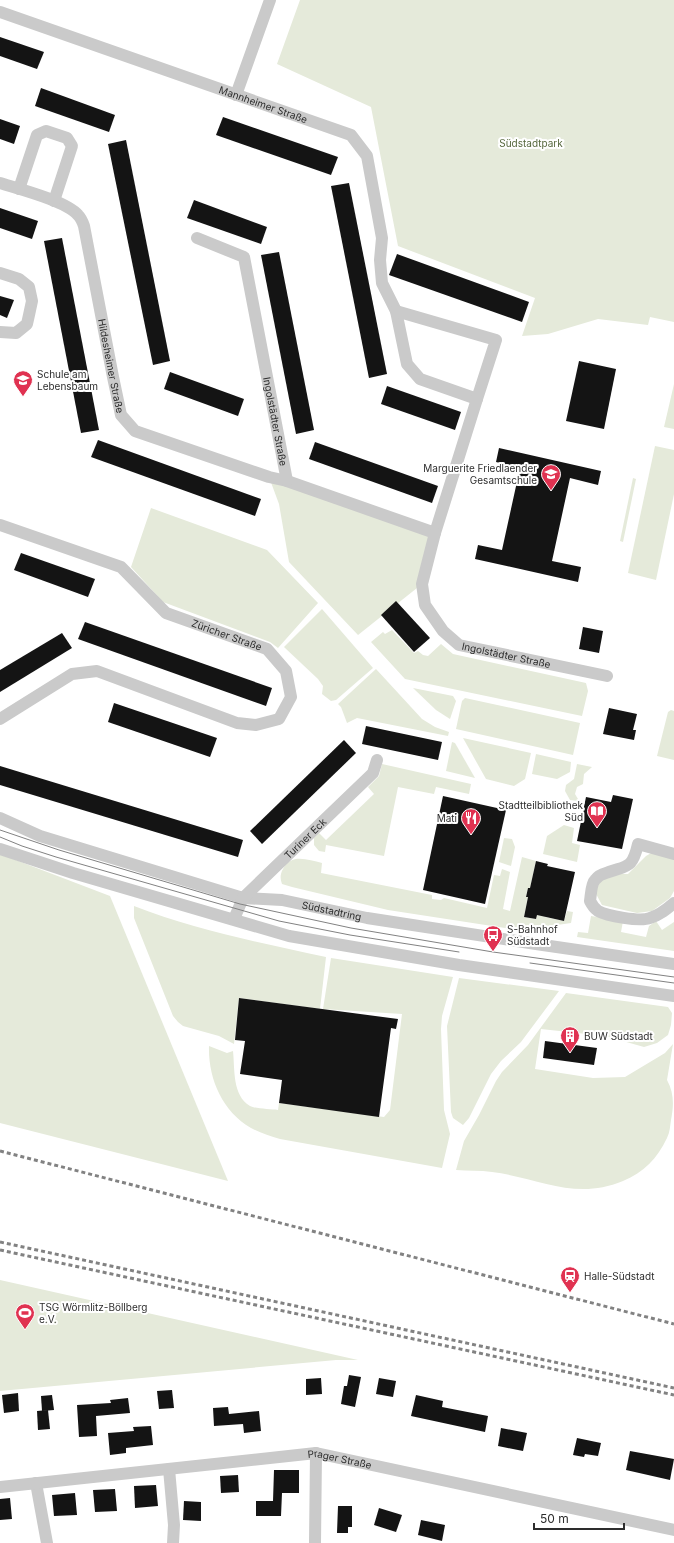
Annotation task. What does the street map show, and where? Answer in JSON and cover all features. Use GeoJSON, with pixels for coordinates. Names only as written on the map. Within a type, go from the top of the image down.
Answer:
{"type":"FeatureCollection","features":[{"type":"Feature","properties":{"kind":"street"},"geometry":{"type":"LineString","coordinates":[[236,95],[270,0]]}},
{"type":"Feature","properties":{"kind":"street","name":"Mannheimer Straße"},"geometry":{"type":"LineString","coordinates":[[0,12],[351,135],[367,156],[382,238],[380,260],[382,282],[396,311],[407,364],[420,379],[477,399]]}},
{"type":"Feature","properties":{"kind":"street"},"geometry":{"type":"LineString","coordinates":[[19,189],[37,135],[46,131],[67,138],[72,146],[54,201]]}},
{"type":"Feature","properties":{"kind":"street","name":"Hildesheimer Straße"},"geometry":{"type":"LineString","coordinates":[[0,183],[54,201],[69,208],[78,215],[84,226],[113,377],[122,415],[135,431],[269,477],[287,481]]}},
{"type":"Feature","properties":{"kind":"street","name":"Ingolstädter Straße"},"geometry":{"type":"LineString","coordinates":[[197,238],[244,257],[287,481]]}},
{"type":"Feature","properties":{"kind":"street"},"geometry":{"type":"LineString","coordinates":[[0,273],[19,279],[28,287],[32,301],[27,324],[16,333],[0,332]]}},
{"type":"Feature","properties":{"kind":"street"},"geometry":{"type":"LineString","coordinates":[[396,311],[496,340],[477,399]]}},
{"type":"Feature","properties":{"kind":"street","name":"Ingolstädter Straße"},"geometry":{"type":"LineString","coordinates":[[477,399],[435,534],[422,584],[425,605],[443,632],[459,645],[607,676]]}},
{"type":"Feature","properties":{"kind":"street"},"geometry":{"type":"LineString","coordinates":[[287,481],[435,534]]}},
{"type":"Feature","properties":{"kind":"street","name":"Züricher Straße"},"geometry":{"type":"LineString","coordinates":[[0,525],[121,567],[166,613],[267,649],[286,671],[291,696],[279,720],[256,725],[237,723],[97,671],[72,674],[0,718]]}},
{"type":"Feature","properties":{"kind":"street","name":"Turiner Eck"},"geometry":{"type":"LineString","coordinates":[[234,919],[243,898],[373,773],[377,760]]}},
{"type":"Feature","properties":{"kind":"street","name":"Südstadtring"},"geometry":{"type":"LineString","coordinates":[[0,818],[40,836],[243,898],[282,900],[367,918],[674,964]]}},
{"type":"Feature","properties":{"kind":"street"},"geometry":{"type":"LineString","coordinates":[[674,854],[638,844],[635,858],[630,864],[622,869],[600,875],[594,881],[590,901],[593,907],[600,912],[635,920],[649,919],[664,912],[674,903]]}},
{"type":"Feature","properties":{"kind":"street"},"geometry":{"type":"LineString","coordinates":[[0,849],[73,873],[288,936],[331,945],[458,965],[674,996]]}},
{"type":"Feature","properties":{"kind":"street"},"geometry":{"type":"LineString","coordinates":[[315,1543],[316,1454]]}},
{"type":"Feature","properties":{"kind":"street","name":"Prager Straße"},"geometry":{"type":"LineString","coordinates":[[0,1487],[316,1454],[674,1530]]}},
{"type":"Feature","properties":{"kind":"street"},"geometry":{"type":"LineString","coordinates":[[169,1469],[174,1525],[173,1543]]}},
{"type":"Feature","properties":{"kind":"street"},"geometry":{"type":"LineString","coordinates":[[36,1483],[47,1543]]}},
{"type":"Feature","properties":{"kind":"green space","name":"Südstadtpark"},"geometry":{"type":"Polygon","coordinates":[[[300,0],[674,0],[674,322],[650,317],[648,325],[598,319],[548,334],[522,336],[535,298],[398,246],[371,107],[277,64],[300,0]]]}},
{"type":"Feature","properties":{"kind":"green space"},"geometry":{"type":"Polygon","coordinates":[[[674,384],[674,429],[664,427],[674,384]]]}},
{"type":"Feature","properties":{"kind":"green space"},"geometry":{"type":"Polygon","coordinates":[[[655,446],[674,450],[674,494],[656,580],[628,573],[655,446]]]}},
{"type":"Feature","properties":{"kind":"green space"},"geometry":{"type":"Polygon","coordinates":[[[269,477],[435,533],[422,584],[358,635],[289,562],[279,504],[269,477]]]}},
{"type":"Feature","properties":{"kind":"green space"},"geometry":{"type":"Polygon","coordinates":[[[633,478],[636,479],[623,542],[620,541],[633,478]]]}},
{"type":"Feature","properties":{"kind":"green space"},"geometry":{"type":"Polygon","coordinates":[[[151,508],[267,550],[318,603],[278,648],[270,642],[163,602],[131,567],[151,508]]]}},
{"type":"Feature","properties":{"kind":"green space"},"geometry":{"type":"Polygon","coordinates":[[[322,609],[373,668],[336,700],[331,701],[322,694],[323,686],[318,679],[284,647],[322,609]]]}},
{"type":"Feature","properties":{"kind":"green space"},"geometry":{"type":"Polygon","coordinates":[[[392,630],[414,653],[418,651],[423,655],[428,656],[441,644],[453,654],[586,683],[588,691],[582,716],[405,679],[371,642],[383,632],[385,634],[392,630]]]}},
{"type":"Feature","properties":{"kind":"green space"},"geometry":{"type":"Polygon","coordinates":[[[376,669],[422,719],[435,727],[449,732],[448,736],[357,718],[347,723],[341,707],[338,704],[376,669]]]}},
{"type":"Feature","properties":{"kind":"green space"},"geometry":{"type":"Polygon","coordinates":[[[413,688],[453,696],[456,701],[450,719],[436,710],[413,688]]]}},
{"type":"Feature","properties":{"kind":"green space"},"geometry":{"type":"Polygon","coordinates":[[[465,698],[580,723],[573,755],[456,729],[462,701],[465,698]]]}},
{"type":"Feature","properties":{"kind":"green space"},"geometry":{"type":"Polygon","coordinates":[[[671,710],[674,711],[674,760],[657,756],[668,712],[671,710]]]}},
{"type":"Feature","properties":{"kind":"green space"},"geometry":{"type":"Polygon","coordinates":[[[463,738],[531,753],[525,779],[514,786],[486,779],[463,738]]]}},
{"type":"Feature","properties":{"kind":"green space"},"geometry":{"type":"Polygon","coordinates":[[[452,742],[455,743],[475,778],[446,771],[452,742]]]}},
{"type":"Feature","properties":{"kind":"green space"},"geometry":{"type":"Polygon","coordinates":[[[536,754],[571,762],[570,772],[557,779],[532,774],[536,754]]]}},
{"type":"Feature","properties":{"kind":"green space"},"geometry":{"type":"Polygon","coordinates":[[[382,764],[471,784],[469,794],[436,787],[434,794],[398,787],[384,856],[326,845],[325,852],[319,851],[314,845],[314,838],[319,833],[326,840],[374,794],[368,787],[379,776],[382,764]]]}},
{"type":"Feature","properties":{"kind":"green space"},"geometry":{"type":"Polygon","coordinates":[[[577,764],[592,767],[584,774],[583,784],[577,787],[575,794],[578,801],[570,800],[565,791],[566,785],[574,779],[577,764]]]}},
{"type":"Feature","properties":{"kind":"green space"},"geometry":{"type":"Polygon","coordinates":[[[564,825],[574,828],[572,843],[580,845],[577,862],[543,854],[547,836],[564,825]]]}},
{"type":"Feature","properties":{"kind":"green space"},"geometry":{"type":"Polygon","coordinates":[[[504,838],[512,839],[515,847],[511,866],[499,862],[504,838]]]}},
{"type":"Feature","properties":{"kind":"green space"},"geometry":{"type":"Polygon","coordinates":[[[653,852],[674,859],[674,891],[670,898],[652,911],[637,913],[602,905],[595,892],[599,880],[611,874],[628,874],[646,856],[653,852]]]}},
{"type":"Feature","properties":{"kind":"green space"},"geometry":{"type":"Polygon","coordinates":[[[0,854],[110,896],[228,1181],[0,1123],[0,854]]]}},
{"type":"Feature","properties":{"kind":"green space"},"geometry":{"type":"Polygon","coordinates":[[[522,857],[536,861],[530,888],[528,888],[526,896],[528,897],[524,917],[536,919],[541,894],[549,895],[545,917],[564,921],[567,911],[573,912],[571,923],[536,928],[532,932],[388,910],[292,887],[282,884],[281,878],[281,873],[286,864],[295,859],[306,859],[322,863],[321,873],[432,895],[432,899],[441,900],[444,898],[487,908],[494,875],[500,876],[502,869],[510,872],[503,909],[510,911],[522,857]]]}},
{"type":"Feature","properties":{"kind":"green space"},"geometry":{"type":"Polygon","coordinates":[[[134,906],[157,915],[205,929],[326,957],[320,1009],[239,998],[234,1044],[219,1036],[183,1026],[173,1016],[134,918],[134,906]]]}},
{"type":"Feature","properties":{"kind":"green space"},"geometry":{"type":"Polygon","coordinates":[[[591,916],[623,921],[621,932],[646,937],[649,926],[656,921],[662,930],[674,922],[674,951],[577,937],[578,932],[588,933],[591,916]]]}},
{"type":"Feature","properties":{"kind":"green space"},"geometry":{"type":"Polygon","coordinates":[[[331,958],[453,977],[442,1016],[441,1029],[444,1110],[450,1134],[442,1168],[269,1136],[251,1128],[241,1121],[232,1113],[219,1093],[211,1070],[209,1046],[227,1053],[233,1051],[237,1089],[244,1101],[250,1106],[278,1110],[279,1103],[384,1117],[390,1110],[402,1014],[323,1009],[331,958]]]}},
{"type":"Feature","properties":{"kind":"green space"},"geometry":{"type":"Polygon","coordinates":[[[459,978],[559,991],[521,1042],[501,1061],[491,1074],[469,1118],[463,1125],[453,1118],[451,1112],[447,1026],[459,978]]]}},
{"type":"Feature","properties":{"kind":"green space"},"geometry":{"type":"Polygon","coordinates":[[[566,993],[668,1007],[672,1013],[668,1035],[657,1043],[644,1047],[605,1036],[541,1029],[535,1069],[593,1078],[625,1077],[665,1053],[673,1044],[667,1080],[672,1094],[673,1109],[669,1134],[663,1146],[644,1169],[631,1177],[606,1187],[589,1189],[573,1189],[492,1172],[456,1170],[464,1141],[496,1081],[502,1072],[528,1045],[566,993]]]}},
{"type":"Feature","properties":{"kind":"green space"},"geometry":{"type":"Polygon","coordinates":[[[0,1280],[358,1360],[336,1360],[0,1391],[0,1280]]]}},
{"type":"Feature","properties":{"kind":"building"},"geometry":{"type":"Polygon","coordinates":[[[0,37],[44,52],[37,69],[0,56],[0,37]]]}},
{"type":"Feature","properties":{"kind":"building"},"geometry":{"type":"Polygon","coordinates":[[[41,88],[115,115],[109,132],[35,106],[41,88]]]}},
{"type":"Feature","properties":{"kind":"building"},"geometry":{"type":"Polygon","coordinates":[[[223,117],[338,157],[331,175],[216,135],[223,117]]]}},
{"type":"Feature","properties":{"kind":"building"},"geometry":{"type":"Polygon","coordinates":[[[0,119],[20,126],[14,144],[0,139],[0,119]]]}},
{"type":"Feature","properties":{"kind":"building"},"geometry":{"type":"Polygon","coordinates":[[[126,140],[170,361],[153,365],[108,144],[126,140]]]}},
{"type":"Feature","properties":{"kind":"building"},"geometry":{"type":"Polygon","coordinates":[[[349,183],[387,374],[369,378],[331,186],[349,183]]]}},
{"type":"Feature","properties":{"kind":"building"},"geometry":{"type":"Polygon","coordinates":[[[194,200],[267,227],[261,244],[187,218],[194,200]]]}},
{"type":"Feature","properties":{"kind":"building"},"geometry":{"type":"Polygon","coordinates":[[[0,208],[38,221],[32,239],[0,228],[0,208]]]}},
{"type":"Feature","properties":{"kind":"building"},"geometry":{"type":"Polygon","coordinates":[[[62,238],[99,430],[81,433],[44,241],[62,238]]]}},
{"type":"Feature","properties":{"kind":"building"},"geometry":{"type":"Polygon","coordinates":[[[279,252],[314,430],[296,434],[261,255],[279,252]]]}},
{"type":"Feature","properties":{"kind":"building"},"geometry":{"type":"Polygon","coordinates":[[[397,254],[529,302],[522,322],[389,275],[397,254]]]}},
{"type":"Feature","properties":{"kind":"building"},"geometry":{"type":"Polygon","coordinates":[[[0,296],[14,300],[7,318],[0,315],[0,296]]]}},
{"type":"Feature","properties":{"kind":"building"},"geometry":{"type":"Polygon","coordinates":[[[579,361],[616,369],[604,429],[566,421],[579,361]]]}},
{"type":"Feature","properties":{"kind":"building"},"geometry":{"type":"Polygon","coordinates":[[[170,372],[244,399],[238,416],[164,389],[170,372]]]}},
{"type":"Feature","properties":{"kind":"building"},"geometry":{"type":"Polygon","coordinates":[[[387,386],[461,412],[455,430],[381,404],[387,386]]]}},
{"type":"Feature","properties":{"kind":"building"},"geometry":{"type":"Polygon","coordinates":[[[98,440],[261,499],[255,516],[91,457],[98,440]]]}},
{"type":"Feature","properties":{"kind":"building"},"geometry":{"type":"Polygon","coordinates":[[[315,442],[438,486],[432,503],[309,459],[315,442]]]}},
{"type":"Feature","properties":{"kind":"building"},"geometry":{"type":"Polygon","coordinates":[[[499,448],[601,471],[598,485],[570,478],[552,561],[581,567],[578,582],[475,559],[478,545],[502,550],[520,468],[496,462],[499,448]]]}},
{"type":"Feature","properties":{"kind":"building"},"geometry":{"type":"Polygon","coordinates":[[[21,553],[95,579],[88,597],[14,570],[21,553]]]}},
{"type":"Feature","properties":{"kind":"building"},"geometry":{"type":"Polygon","coordinates":[[[396,601],[430,638],[414,652],[381,615],[396,601]]]}},
{"type":"Feature","properties":{"kind":"building"},"geometry":{"type":"Polygon","coordinates":[[[85,622],[272,688],[266,706],[78,639],[85,622]]]}},
{"type":"Feature","properties":{"kind":"building"},"geometry":{"type":"Polygon","coordinates":[[[583,627],[603,631],[599,653],[579,649],[583,627]]]}},
{"type":"Feature","properties":{"kind":"building"},"geometry":{"type":"Polygon","coordinates":[[[62,633],[72,648],[0,692],[0,670],[62,633]]]}},
{"type":"Feature","properties":{"kind":"building"},"geometry":{"type":"Polygon","coordinates":[[[114,703],[217,738],[210,757],[108,722],[114,703]]]}},
{"type":"Feature","properties":{"kind":"building"},"geometry":{"type":"Polygon","coordinates":[[[609,708],[637,714],[633,730],[636,730],[634,740],[603,734],[609,708]]]}},
{"type":"Feature","properties":{"kind":"building"},"geometry":{"type":"Polygon","coordinates":[[[366,726],[442,742],[438,760],[362,744],[366,726]]]}},
{"type":"Feature","properties":{"kind":"building"},"geometry":{"type":"Polygon","coordinates":[[[344,740],[356,753],[262,844],[250,831],[344,740]]]}},
{"type":"Feature","properties":{"kind":"building"},"geometry":{"type":"Polygon","coordinates":[[[0,766],[243,840],[238,857],[0,785],[0,766]]]}},
{"type":"Feature","properties":{"kind":"building"},"geometry":{"type":"Polygon","coordinates":[[[613,795],[633,799],[622,849],[577,841],[586,797],[611,802],[613,795]]]}},
{"type":"Feature","properties":{"kind":"building"},"geometry":{"type":"Polygon","coordinates":[[[443,796],[506,810],[485,904],[423,890],[443,796]]]}},
{"type":"Feature","properties":{"kind":"building"},"geometry":{"type":"Polygon","coordinates":[[[536,861],[548,864],[547,866],[575,872],[564,921],[537,915],[536,919],[524,917],[528,897],[526,897],[528,888],[530,888],[536,861]]]}},
{"type":"Feature","properties":{"kind":"building"},"geometry":{"type":"Polygon","coordinates":[[[239,998],[398,1019],[396,1029],[391,1028],[379,1117],[279,1103],[282,1080],[240,1074],[245,1041],[235,1040],[239,998]]]}},
{"type":"Feature","properties":{"kind":"building","name":"BUW Südstadt"},"geometry":{"type":"Polygon","coordinates":[[[545,1041],[597,1048],[594,1065],[543,1058],[545,1041]]]}},
{"type":"Feature","properties":{"kind":"building"},"geometry":{"type":"Polygon","coordinates":[[[349,1375],[361,1377],[355,1407],[341,1404],[344,1386],[347,1386],[349,1375]]]}},
{"type":"Feature","properties":{"kind":"building"},"geometry":{"type":"Polygon","coordinates":[[[321,1378],[322,1394],[306,1395],[306,1379],[321,1378]]]}},
{"type":"Feature","properties":{"kind":"building"},"geometry":{"type":"Polygon","coordinates":[[[379,1378],[396,1381],[393,1397],[376,1394],[379,1378]]]}},
{"type":"Feature","properties":{"kind":"building"},"geometry":{"type":"Polygon","coordinates":[[[172,1390],[174,1408],[159,1409],[157,1391],[172,1390]]]}},
{"type":"Feature","properties":{"kind":"building"},"geometry":{"type":"Polygon","coordinates":[[[18,1393],[19,1411],[4,1413],[2,1395],[18,1393]]]}},
{"type":"Feature","properties":{"kind":"building"},"geometry":{"type":"Polygon","coordinates":[[[52,1395],[54,1410],[42,1411],[41,1396],[52,1395]]]}},
{"type":"Feature","properties":{"kind":"building"},"geometry":{"type":"Polygon","coordinates":[[[416,1395],[443,1401],[442,1407],[488,1416],[485,1432],[411,1416],[416,1395]]]}},
{"type":"Feature","properties":{"kind":"building"},"geometry":{"type":"Polygon","coordinates":[[[128,1398],[130,1413],[96,1416],[97,1436],[79,1437],[77,1405],[111,1403],[110,1400],[128,1398]]]}},
{"type":"Feature","properties":{"kind":"building"},"geometry":{"type":"Polygon","coordinates":[[[228,1407],[229,1414],[259,1411],[261,1431],[244,1433],[243,1424],[214,1426],[213,1408],[228,1407]]]}},
{"type":"Feature","properties":{"kind":"building"},"geometry":{"type":"Polygon","coordinates":[[[48,1410],[50,1429],[38,1430],[37,1411],[48,1410]]]}},
{"type":"Feature","properties":{"kind":"building"},"geometry":{"type":"Polygon","coordinates":[[[151,1426],[153,1445],[126,1448],[126,1453],[110,1455],[108,1433],[134,1431],[133,1427],[151,1426]]]}},
{"type":"Feature","properties":{"kind":"building"},"geometry":{"type":"Polygon","coordinates":[[[501,1428],[527,1433],[523,1451],[498,1446],[501,1428]]]}},
{"type":"Feature","properties":{"kind":"building"},"geometry":{"type":"Polygon","coordinates":[[[577,1438],[601,1443],[598,1456],[585,1454],[584,1457],[573,1455],[577,1438]]]}},
{"type":"Feature","properties":{"kind":"building"},"geometry":{"type":"Polygon","coordinates":[[[630,1451],[674,1459],[670,1480],[626,1470],[630,1451]]]}},
{"type":"Feature","properties":{"kind":"building"},"geometry":{"type":"Polygon","coordinates":[[[274,1470],[299,1470],[299,1493],[282,1493],[281,1516],[256,1516],[256,1501],[273,1501],[274,1470]]]}},
{"type":"Feature","properties":{"kind":"building"},"geometry":{"type":"Polygon","coordinates":[[[238,1475],[239,1492],[221,1493],[220,1476],[238,1475]]]}},
{"type":"Feature","properties":{"kind":"building"},"geometry":{"type":"Polygon","coordinates":[[[156,1485],[158,1506],[135,1508],[134,1486],[156,1485]]]}},
{"type":"Feature","properties":{"kind":"building"},"geometry":{"type":"Polygon","coordinates":[[[115,1489],[117,1511],[95,1512],[93,1490],[115,1489]]]}},
{"type":"Feature","properties":{"kind":"building"},"geometry":{"type":"Polygon","coordinates":[[[75,1493],[77,1515],[54,1516],[52,1495],[75,1493]]]}},
{"type":"Feature","properties":{"kind":"building"},"geometry":{"type":"Polygon","coordinates":[[[10,1498],[12,1519],[0,1520],[0,1499],[10,1498]]]}},
{"type":"Feature","properties":{"kind":"building"},"geometry":{"type":"Polygon","coordinates":[[[184,1501],[201,1502],[201,1521],[183,1520],[184,1501]]]}},
{"type":"Feature","properties":{"kind":"building"},"geometry":{"type":"Polygon","coordinates":[[[338,1506],[352,1506],[352,1527],[348,1527],[348,1533],[337,1533],[338,1506]]]}},
{"type":"Feature","properties":{"kind":"building"},"geometry":{"type":"Polygon","coordinates":[[[379,1508],[402,1515],[396,1532],[374,1525],[379,1508]]]}},
{"type":"Feature","properties":{"kind":"building"},"geometry":{"type":"Polygon","coordinates":[[[421,1520],[445,1525],[442,1541],[418,1535],[421,1520]]]}},
{"type":"Feature","properties":{"kind":"tram line"},"geometry":{"type":"LineString","coordinates":[[0,830],[59,850],[240,904],[351,928],[493,952],[674,977]]}},
{"type":"Feature","properties":{"kind":"tram line"},"geometry":{"type":"LineString","coordinates":[[0,837],[56,857],[279,921],[350,935],[459,952]]}},
{"type":"Feature","properties":{"kind":"tram line"},"geometry":{"type":"LineString","coordinates":[[530,963],[674,983]]}},
{"type":"Feature","properties":{"kind":"railway"},"geometry":{"type":"LineString","coordinates":[[0,1151],[674,1324]]}},
{"type":"Feature","properties":{"kind":"railway"},"geometry":{"type":"LineString","coordinates":[[0,1242],[674,1388]]}},
{"type":"Feature","properties":{"kind":"railway"},"geometry":{"type":"LineString","coordinates":[[0,1250],[674,1395]]}},
{"type":"Feature","properties":{"kind":"place","name":"Schule am Lebensbaum"},"geometry":{"type":"Point","coordinates":[23,397]}},
{"type":"Feature","properties":{"kind":"place","name":"Marguerite Friedlaender Gesamtschule"},"geometry":{"type":"Point","coordinates":[551,491]}},
{"type":"Feature","properties":{"kind":"place","name":"Stadtteilbibliothek Süd"},"geometry":{"type":"Point","coordinates":[597,828]}},
{"type":"Feature","properties":{"kind":"place","name":"Mati"},"geometry":{"type":"Point","coordinates":[471,835]}},
{"type":"Feature","properties":{"kind":"place","name":"S-Bahnhof Südstadt"},"geometry":{"type":"Point","coordinates":[493,952]}},
{"type":"Feature","properties":{"kind":"place","name":"BUW Südstadt"},"geometry":{"type":"Point","coordinates":[570,1053]}},
{"type":"Feature","properties":{"kind":"place","name":"Halle-Südstadt"},"geometry":{"type":"Point","coordinates":[570,1293]}},
{"type":"Feature","properties":{"kind":"place","name":"TSG Wörmlitz-Böllberg e.V."},"geometry":{"type":"Point","coordinates":[25,1330]}}]}
